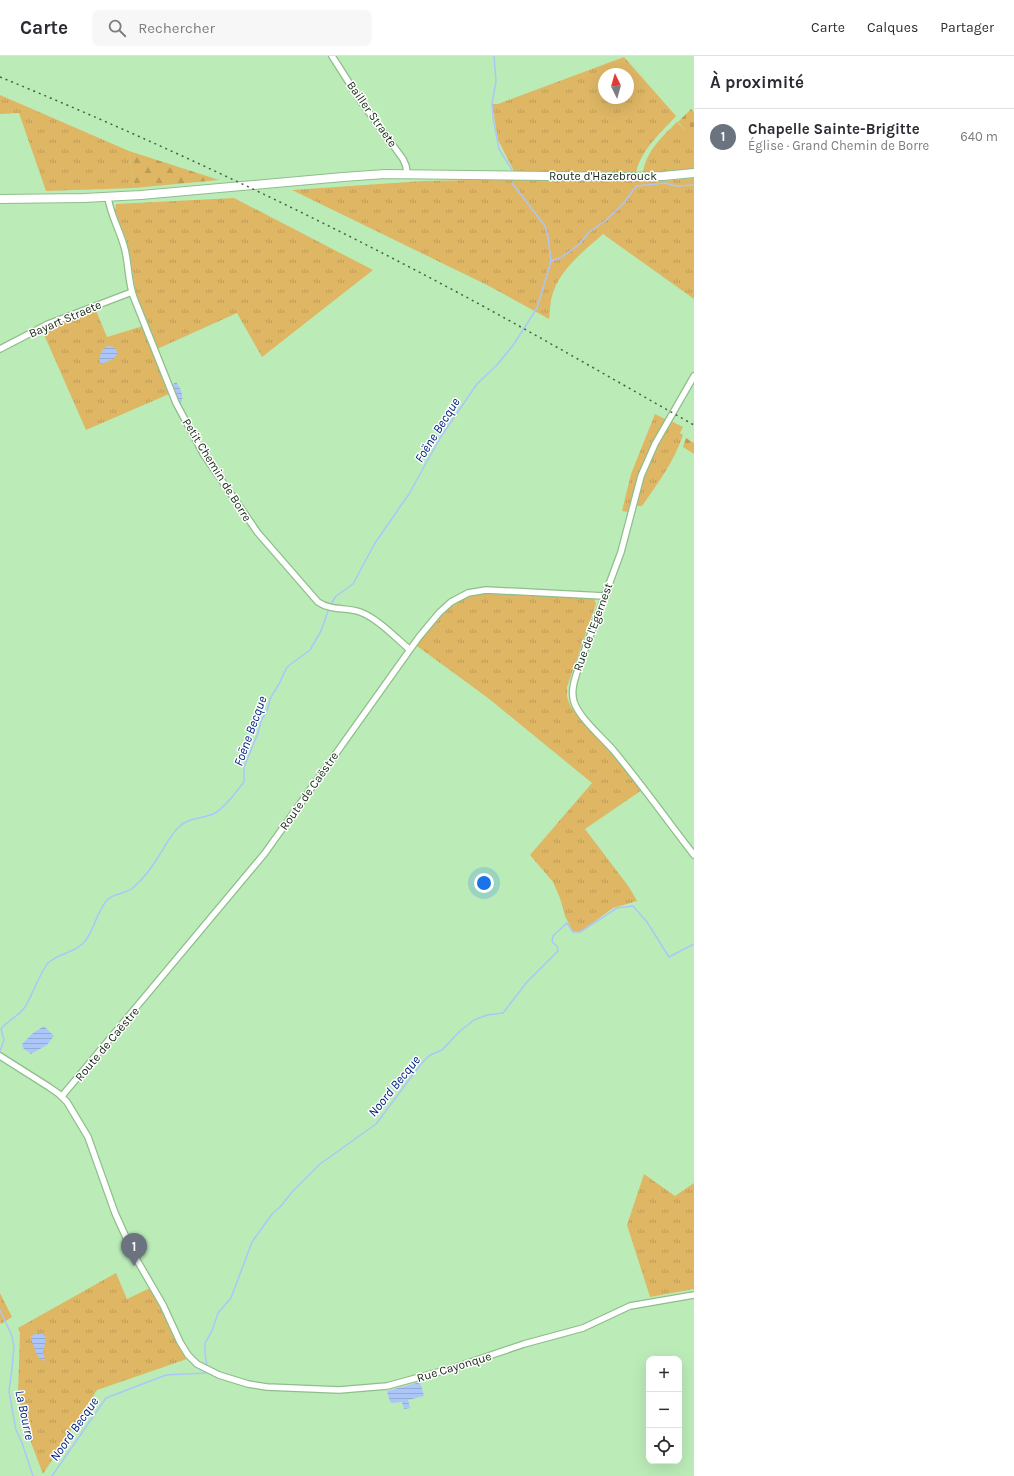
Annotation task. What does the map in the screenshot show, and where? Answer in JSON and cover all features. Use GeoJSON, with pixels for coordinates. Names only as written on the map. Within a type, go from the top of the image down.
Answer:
{"type":"FeatureCollection","features":[{"type":"Feature","properties":{"kind":"main road","name":"Route d'Hazebrouck"},"geometry":{"type":"LineString","coordinates":[[0,199],[108,197],[170,193],[343,177],[407,174],[638,177],[694,173]]}},
{"type":"Feature","properties":{"kind":"street","name":"Bailler Straete"},"geometry":{"type":"LineString","coordinates":[[332,56],[362,103],[404,161],[407,174]]}},
{"type":"Feature","properties":{"kind":"street","name":"Petit Chemin de Borre"},"geometry":{"type":"LineString","coordinates":[[108,197],[110,209],[125,250],[132,292],[168,386],[184,420],[207,460],[258,533],[318,602],[329,607],[354,610],[365,615],[409,649]]}},
{"type":"Feature","properties":{"kind":"street","name":"Bayart Straete"},"geometry":{"type":"LineString","coordinates":[[0,349],[43,327],[132,292]]}},
{"type":"Feature","properties":{"kind":"street","name":"Rue de l'Egernest"},"geometry":{"type":"LineString","coordinates":[[694,376],[650,453],[638,485],[621,552],[574,681],[572,692],[574,701],[584,717],[622,761],[694,855]]}},
{"type":"Feature","properties":{"kind":"street","name":"Route de Caëstre"},"geometry":{"type":"LineString","coordinates":[[62,1096],[262,856],[409,649],[445,607],[456,599],[473,592],[496,590],[604,596]]}},
{"type":"Feature","properties":{"kind":"street"},"geometry":{"type":"LineString","coordinates":[[0,1056],[62,1096]]}},
{"type":"Feature","properties":{"kind":"street","name":"Rue Cayonque"},"geometry":{"type":"LineString","coordinates":[[62,1096],[88,1137],[106,1190],[134,1255],[190,1358],[209,1371],[241,1382],[263,1386],[329,1390],[382,1387],[406,1382],[524,1344],[583,1328],[630,1306],[694,1295]]}},
{"type":"Feature","properties":{"kind":"green space"},"geometry":{"type":"Polygon","coordinates":[[[624,57],[634,68],[598,68],[598,104],[634,104],[634,68],[676,116],[643,154],[636,172],[635,182],[694,178],[694,299],[603,234],[571,263],[559,280],[551,300],[549,319],[489,286],[292,190],[423,181],[518,179],[498,140],[492,104],[498,104],[624,57]]]}},
{"type":"Feature","properties":{"kind":"green space"},"geometry":{"type":"Polygon","coordinates":[[[0,95],[129,151],[134,188],[46,191],[19,113],[0,114],[0,95]]]}},
{"type":"Feature","properties":{"kind":"green space"},"geometry":{"type":"Polygon","coordinates":[[[691,109],[694,112],[693,139],[678,122],[691,109]]]}},
{"type":"Feature","properties":{"kind":"green space"},"geometry":{"type":"Polygon","coordinates":[[[677,122],[693,138],[694,137],[694,169],[668,173],[643,174],[644,166],[655,145],[677,122]]]}},
{"type":"Feature","properties":{"kind":"green space"},"geometry":{"type":"Polygon","coordinates":[[[129,151],[219,180],[134,188],[129,151]]]}},
{"type":"Feature","properties":{"kind":"green space"},"geometry":{"type":"Polygon","coordinates":[[[234,198],[373,270],[262,357],[237,313],[157,349],[135,290],[130,255],[126,239],[115,211],[116,204],[234,198]]]}},
{"type":"Feature","properties":{"kind":"green space"},"geometry":{"type":"Polygon","coordinates":[[[95,308],[107,337],[143,326],[169,394],[86,430],[42,330],[95,308]]]}},
{"type":"Feature","properties":{"kind":"green space"},"geometry":{"type":"Polygon","coordinates":[[[655,414],[665,419],[643,464],[628,512],[622,511],[631,474],[655,414]]]}},
{"type":"Feature","properties":{"kind":"green space"},"geometry":{"type":"Polygon","coordinates":[[[671,421],[683,427],[680,433],[683,435],[675,454],[660,481],[642,506],[638,506],[636,505],[646,472],[671,421]]]}},
{"type":"Feature","properties":{"kind":"green space"},"geometry":{"type":"Polygon","coordinates":[[[686,438],[694,443],[694,454],[683,447],[686,438]]]}},
{"type":"Feature","properties":{"kind":"green space"},"geometry":{"type":"Polygon","coordinates":[[[490,592],[594,598],[596,604],[567,687],[567,697],[576,714],[642,790],[585,829],[629,887],[637,901],[613,908],[580,932],[573,932],[565,916],[560,898],[553,882],[530,855],[592,783],[488,698],[417,646],[439,618],[457,603],[478,594],[490,592]]]}},
{"type":"Feature","properties":{"kind":"green space"},"geometry":{"type":"Polygon","coordinates":[[[644,1174],[675,1196],[694,1183],[694,1289],[650,1297],[627,1225],[644,1174]]]}},
{"type":"Feature","properties":{"kind":"green space"},"geometry":{"type":"Polygon","coordinates":[[[116,1273],[127,1299],[150,1288],[183,1354],[187,1359],[97,1390],[43,1474],[24,1424],[18,1393],[20,1332],[18,1328],[116,1273]]]}},
{"type":"Feature","properties":{"kind":"green space"},"geometry":{"type":"Polygon","coordinates":[[[0,1293],[12,1317],[1,1324],[0,1323],[0,1293]]]}},
{"type":"Feature","properties":{"kind":"water"},"geometry":{"type":"Polygon","coordinates":[[[108,346],[114,347],[118,353],[113,359],[101,364],[101,354],[108,346]]]}},
{"type":"Feature","properties":{"kind":"water"},"geometry":{"type":"Polygon","coordinates":[[[176,382],[182,393],[180,405],[178,404],[172,385],[176,382]]]}},
{"type":"Feature","properties":{"kind":"water"},"geometry":{"type":"Polygon","coordinates":[[[44,1026],[54,1036],[47,1045],[31,1054],[23,1048],[22,1044],[33,1033],[44,1026]]]}},
{"type":"Feature","properties":{"kind":"water"},"geometry":{"type":"Polygon","coordinates":[[[38,1333],[46,1337],[43,1354],[44,1361],[37,1355],[31,1339],[31,1336],[38,1333]]]}},
{"type":"Feature","properties":{"kind":"water"},"geometry":{"type":"Polygon","coordinates":[[[420,1382],[424,1396],[408,1400],[410,1408],[404,1409],[402,1402],[390,1402],[387,1391],[420,1382]]]}},
{"type":"Feature","properties":{"kind":"waterway"},"geometry":{"type":"LineString","coordinates":[[494,56],[496,81],[492,104],[493,118],[499,149],[512,170]]}},
{"type":"Feature","properties":{"kind":"waterway","name":"Foëne Becque"},"geometry":{"type":"LineString","coordinates":[[331,604],[336,596],[353,584],[375,543],[409,494],[440,438],[477,384],[497,365],[514,344],[537,308],[551,261],[548,237],[545,226],[512,183]]}},
{"type":"Feature","properties":{"kind":"waterway"},"geometry":{"type":"LineString","coordinates":[[551,261],[560,258],[579,245],[588,233],[605,221],[624,203],[637,186],[665,183],[676,186],[694,185]]}},
{"type":"Feature","properties":{"kind":"waterway","name":"Foëne Becque"},"geometry":{"type":"LineString","coordinates":[[0,1051],[4,1040],[1,1029],[25,1007],[46,965],[53,959],[78,947],[86,940],[107,900],[113,896],[128,891],[145,876],[171,836],[179,827],[187,821],[215,813],[231,799],[244,782],[244,767],[258,733],[261,721],[267,711],[270,699],[287,667],[310,650],[321,631],[328,611]]}},
{"type":"Feature","properties":{"kind":"waterway","name":"Noord Becque"},"geometry":{"type":"LineString","coordinates":[[207,1366],[205,1343],[212,1331],[218,1313],[231,1298],[252,1242],[272,1214],[320,1164],[376,1124],[421,1064],[430,1055],[442,1050],[460,1031],[474,1020],[487,1015],[503,1013],[527,982],[558,951],[557,946],[552,942],[553,936],[567,923],[573,932],[580,932],[617,908],[633,906],[647,922],[669,957],[694,944]]}},
{"type":"Feature","properties":{"kind":"waterway","name":"La Bourre"},"geometry":{"type":"LineString","coordinates":[[0,1310],[12,1336],[14,1346],[9,1391],[16,1430],[33,1476]]}},
{"type":"Feature","properties":{"kind":"waterway","name":"Noord Becque"},"geometry":{"type":"LineString","coordinates":[[52,1476],[106,1398],[166,1375],[205,1373]]}},
{"type":"Feature","properties":{"kind":"railway"},"geometry":{"type":"LineString","coordinates":[[0,77],[111,124],[222,174],[385,254],[470,299],[694,425]]}},
{"type":"Feature","properties":{"kind":"place","name":"Chapelle Sainte-Brigitte"},"geometry":{"type":"Point","coordinates":[134,1266]}}]}
